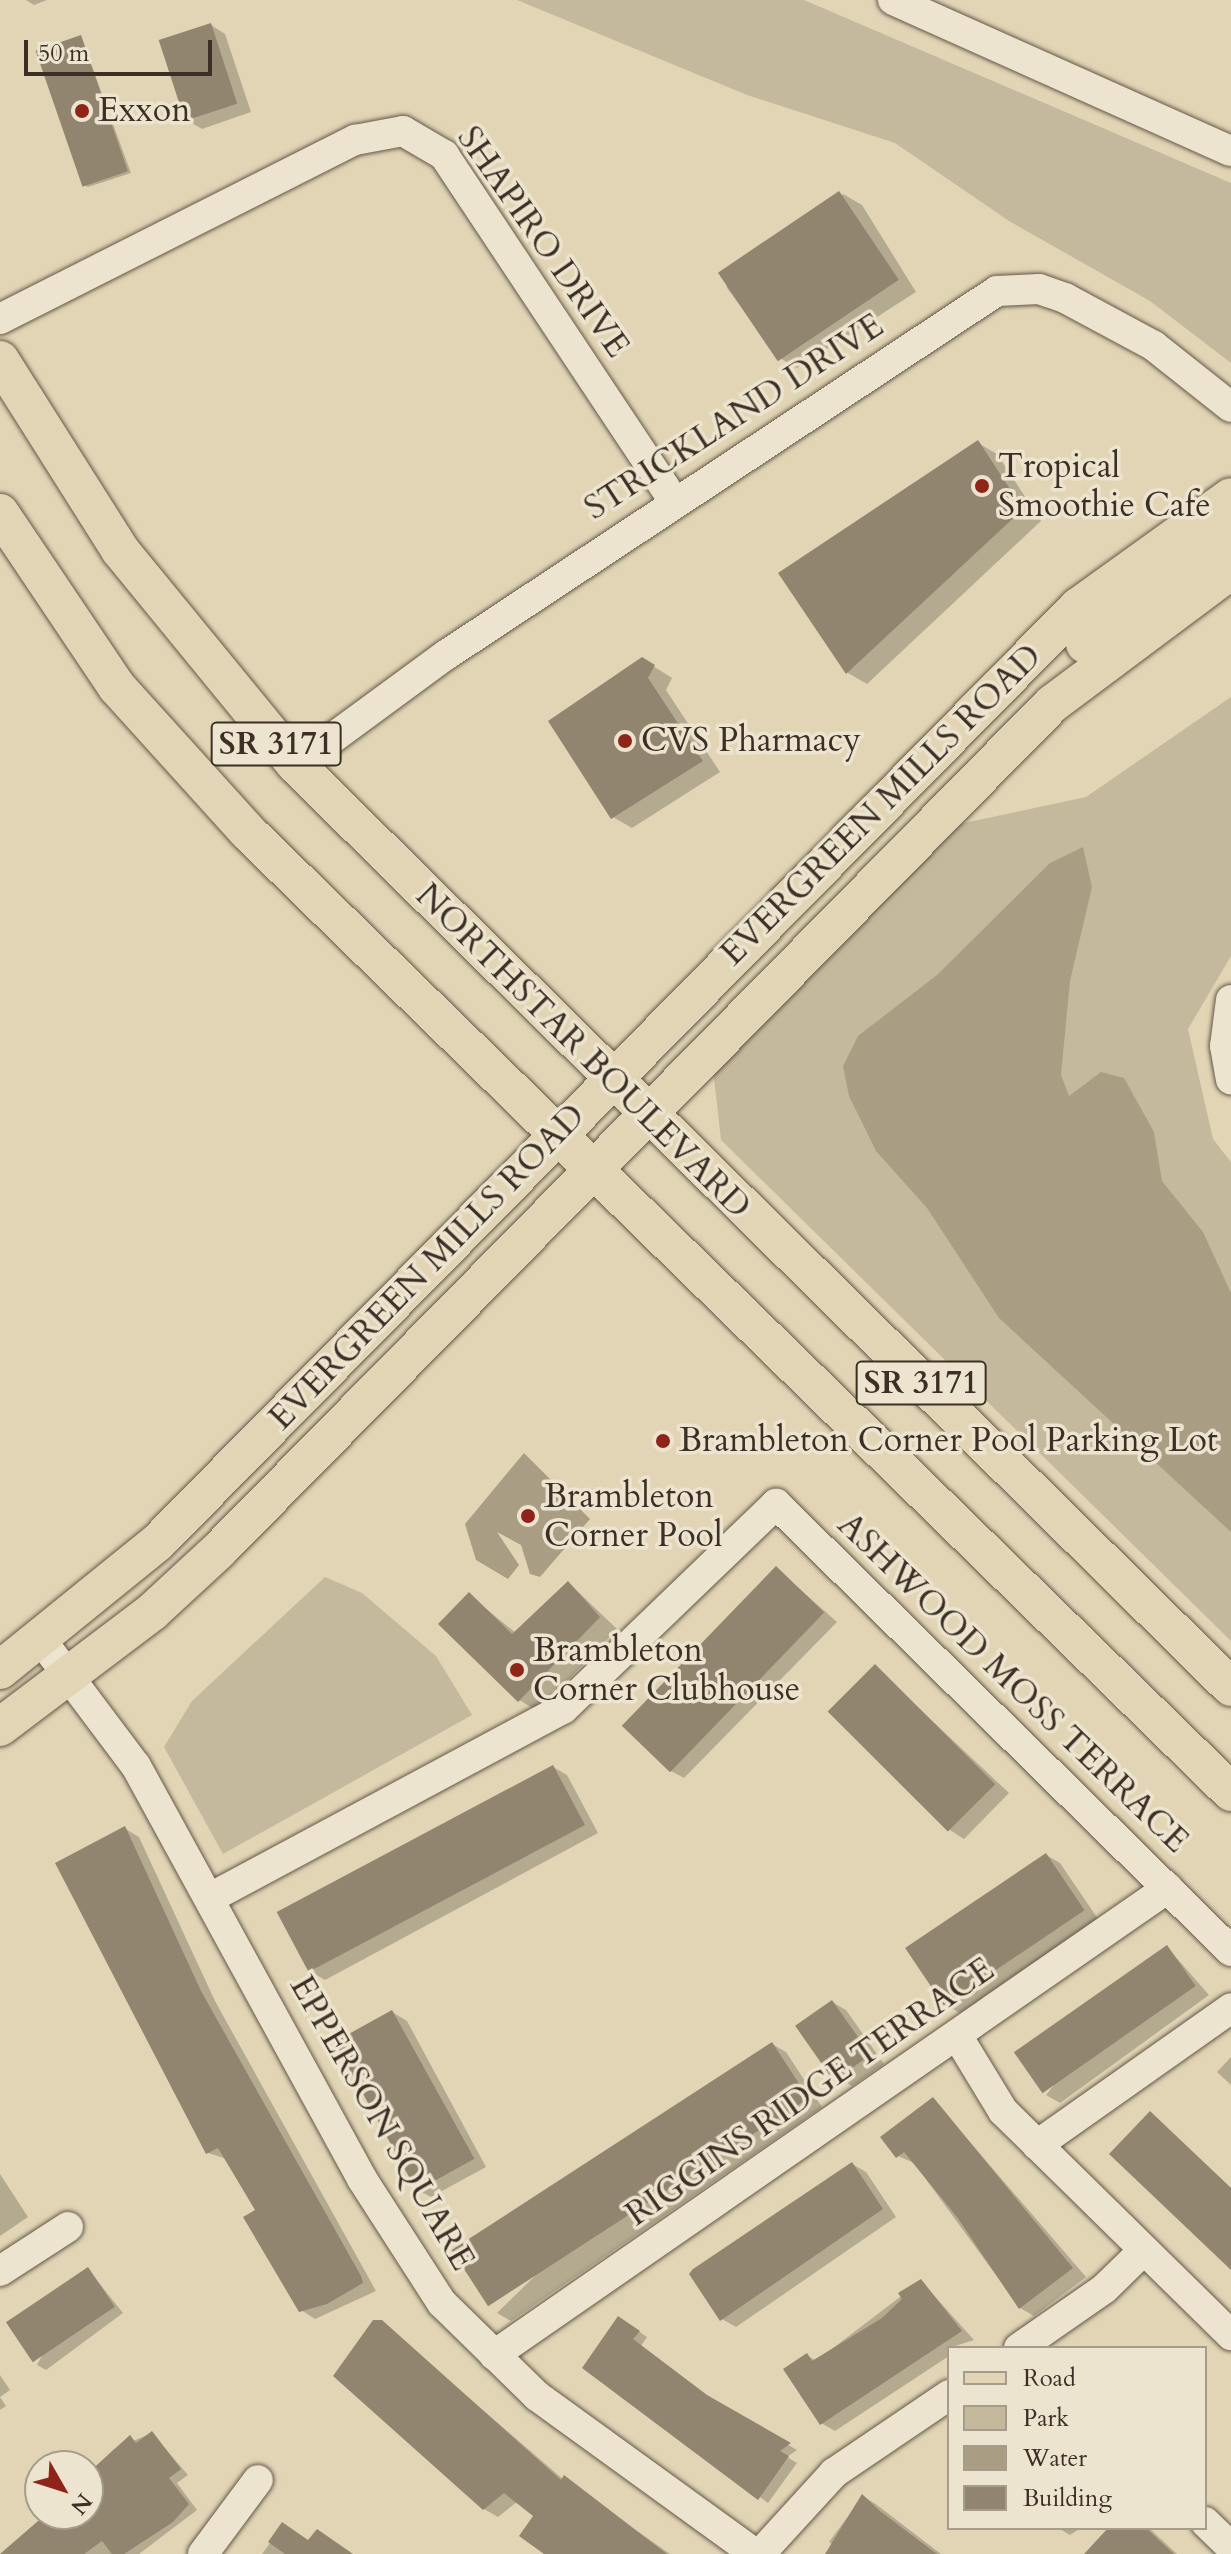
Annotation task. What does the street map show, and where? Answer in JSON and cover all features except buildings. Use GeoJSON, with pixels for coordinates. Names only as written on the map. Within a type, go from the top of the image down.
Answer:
{"type":"FeatureCollection","features":[{"type":"Feature","properties":{"kind":"main road","name":"NORTHSTAR BOULEVARD"},"geometry":{"type":"LineString","coordinates":[[0,360],[120,550],[296,765],[1231,1687]]}},
{"type":"Feature","properties":{"kind":"main road","name":"EVERGREEN MILLS ROAD"},"geometry":{"type":"LineString","coordinates":[[0,1670],[42,1641],[158,1542],[556,1133],[1078,607],[1231,497]]}},
{"type":"Feature","properties":{"kind":"main road","name":"SR 3171"},"geometry":{"type":"LineString","coordinates":[[0,513],[99,663],[197,778],[1231,1792]]}},
{"type":"Feature","properties":{"kind":"main road"},"geometry":{"type":"LineString","coordinates":[[1052,704],[1065,660],[1231,538]]}},
{"type":"Feature","properties":{"kind":"main road","name":"EVERGREEN MILLS ROAD"},"geometry":{"type":"LineString","coordinates":[[0,1727],[69,1679],[218,1551],[646,1112],[1052,704],[1231,570]]}},
{"type":"Feature","properties":{"kind":"street"},"geometry":{"type":"LineString","coordinates":[[893,0],[1231,151]]}},
{"type":"Feature","properties":{"kind":"street","name":"SHAPIRO DRIVE"},"geometry":{"type":"LineString","coordinates":[[0,319],[355,140],[403,131],[444,155],[674,501]]}},
{"type":"Feature","properties":{"kind":"street","name":"STRICKLAND DRIVE"},"geometry":{"type":"LineString","coordinates":[[296,765],[342,726],[977,301],[1018,287],[1065,298],[1154,346],[1231,407]]}},
{"type":"Feature","properties":{"kind":"street"},"geometry":{"type":"LineString","coordinates":[[1231,1000],[1225,1046],[1231,1079]]}},
{"type":"Feature","properties":{"kind":"street","name":"ASHWOOD MOSS TERRACE"},"geometry":{"type":"LineString","coordinates":[[212,1897],[563,1709],[776,1504],[1231,1951]]}},
{"type":"Feature","properties":{"kind":"street","name":"EPPERSON SQUARE"},"geometry":{"type":"LineString","coordinates":[[42,1641],[136,1766],[212,1897],[410,2259],[494,2355],[537,2396],[757,2554]]}},
{"type":"Feature","properties":{"kind":"street","name":"RIGGINS RIDGE TERRACE"},"geometry":{"type":"LineString","coordinates":[[494,2355],[958,2037],[1168,1888]]}},
{"type":"Feature","properties":{"kind":"street"},"geometry":{"type":"LineString","coordinates":[[1037,2145],[1231,2008]]}},
{"type":"Feature","properties":{"kind":"street"},"geometry":{"type":"LineString","coordinates":[[958,2037],[978,2078],[1037,2145],[1231,2335]]}},
{"type":"Feature","properties":{"kind":"street"},"geometry":{"type":"LineString","coordinates":[[0,2271],[68,2227]]}},
{"type":"Feature","properties":{"kind":"street"},"geometry":{"type":"LineString","coordinates":[[1026,2346],[1060,2337],[1144,2250]]}},
{"type":"Feature","properties":{"kind":"street"},"geometry":{"type":"LineString","coordinates":[[757,2554],[834,2473],[947,2396]]}},
{"type":"Feature","properties":{"kind":"street"},"geometry":{"type":"LineString","coordinates":[[203,2554],[258,2480]]}},
{"type":"Feature","properties":{"kind":"street"},"geometry":{"type":"LineString","coordinates":[[1207,2524],[1231,2547]]}},
{"type":"Feature","properties":{"kind":"green space"},"geometry":{"type":"Polygon","coordinates":[[[517,0],[804,0],[1231,183],[1231,363],[1150,301],[1009,221],[895,143],[747,95],[517,0]]]}},
{"type":"Feature","properties":{"kind":"green space"},"geometry":{"type":"Polygon","coordinates":[[[1231,697],[1231,956],[1188,1029],[1213,1139],[1231,1162],[1231,1641],[721,1140],[713,1069],[955,825],[1086,797],[1231,697]]]}},
{"type":"Feature","properties":{"kind":"green space"},"geometry":{"type":"Polygon","coordinates":[[[325,1577],[362,1593],[436,1656],[472,1715],[223,1854],[164,1747],[192,1701],[325,1577]]]}},
{"type":"Feature","properties":{"kind":"water"},"geometry":{"type":"Polygon","coordinates":[[[1083,847],[1092,887],[1070,981],[1061,1075],[1069,1096],[1101,1072],[1124,1078],[1154,1132],[1162,1181],[1203,1232],[1231,1293],[1231,1532],[999,1318],[927,1208],[876,1151],[849,1096],[843,1066],[858,1036],[937,975],[1050,863],[1083,847]]]}},
{"type":"Feature","properties":{"kind":"water","name":"Brambleton Corner Pool"},"geometry":{"type":"Polygon","coordinates":[[[524,1453],[590,1519],[540,1577],[530,1574],[521,1545],[497,1532],[519,1565],[508,1579],[476,1560],[465,1524],[524,1453]]]}},
{"type":"Feature","properties":{"kind":"place","name":"Exxon"},"geometry":{"type":"Point","coordinates":[82,111]}},
{"type":"Feature","properties":{"kind":"place","name":"Tropical Smoothie Cafe"},"geometry":{"type":"Point","coordinates":[982,486]}},
{"type":"Feature","properties":{"kind":"place","name":"CVS Pharmacy"},"geometry":{"type":"Point","coordinates":[625,741]}},
{"type":"Feature","properties":{"kind":"place","name":"Brambleton Corner Pool Parking Lot"},"geometry":{"type":"Point","coordinates":[663,1441]}},
{"type":"Feature","properties":{"kind":"place","name":"Brambleton Corner Pool"},"geometry":{"type":"Point","coordinates":[528,1516]}},
{"type":"Feature","properties":{"kind":"place","name":"Brambleton Corner Clubhouse"},"geometry":{"type":"Point","coordinates":[517,1670]}}]}
